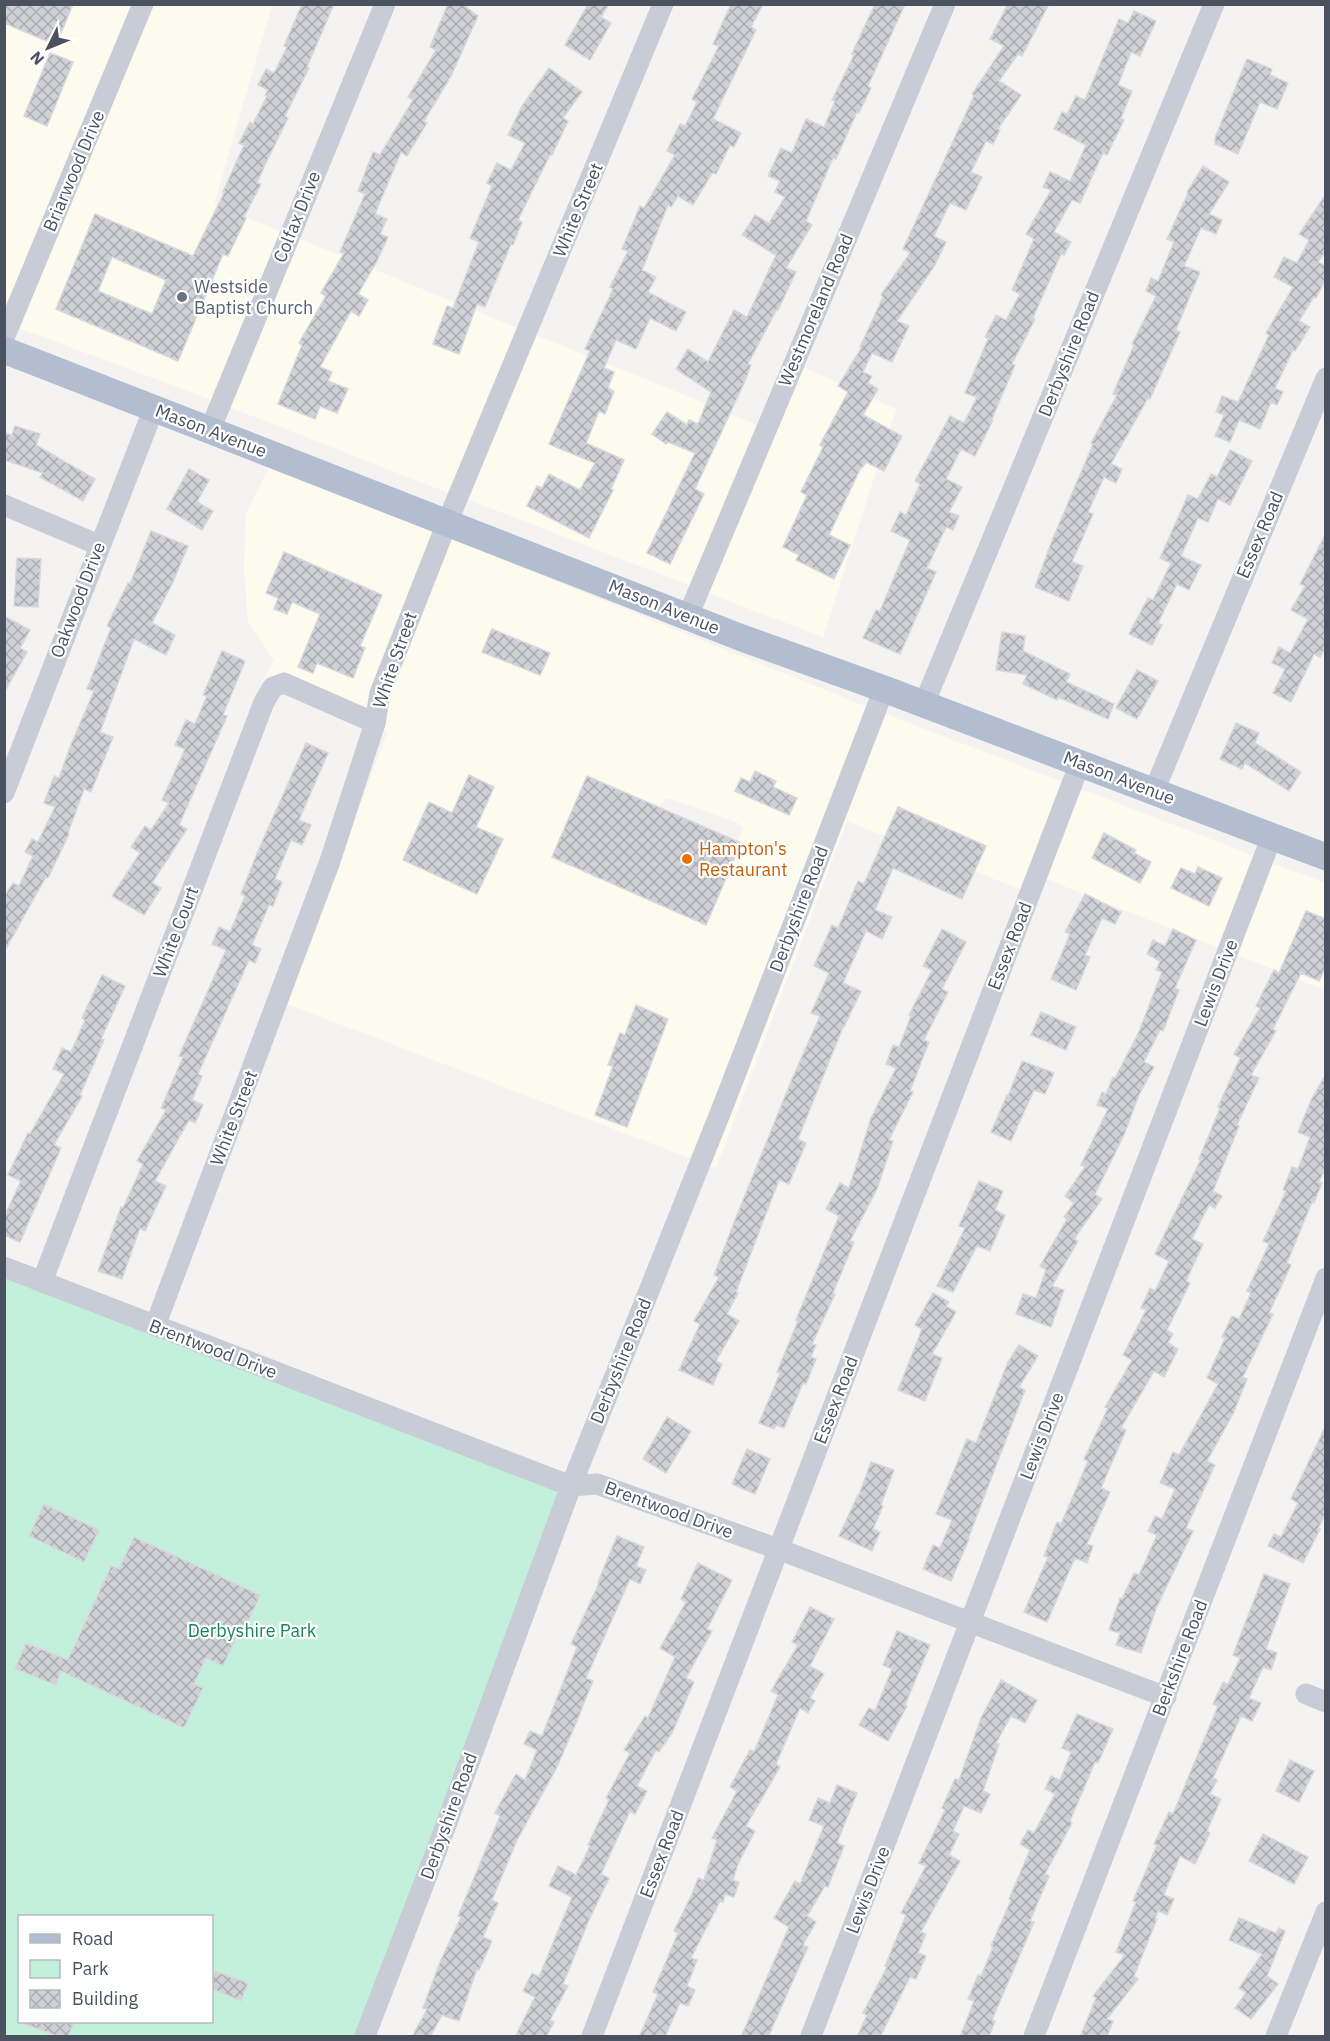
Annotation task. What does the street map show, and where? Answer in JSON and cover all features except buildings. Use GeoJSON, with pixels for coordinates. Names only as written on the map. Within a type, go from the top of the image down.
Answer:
{"type":"FeatureCollection","features":[{"type":"Feature","properties":{"kind":"main road","name":"Mason Avenue"},"geometry":{"type":"LineString","coordinates":[[4,350],[688,616],[1326,857]]}},
{"type":"Feature","properties":{"kind":"street","name":"Briarwood Drive"},"geometry":{"type":"LineString","coordinates":[[4,338],[143,4]]}},
{"type":"Feature","properties":{"kind":"street","name":"Colfax Drive"},"geometry":{"type":"LineString","coordinates":[[210,430],[385,4]]}},
{"type":"Feature","properties":{"kind":"street","name":"White Street"},"geometry":{"type":"LineString","coordinates":[[155,1326],[330,861],[375,723],[380,693],[447,523],[663,4]]}},
{"type":"Feature","properties":{"kind":"street","name":"Westmoreland Road"},"geometry":{"type":"LineString","coordinates":[[688,616],[945,4]]}},
{"type":"Feature","properties":{"kind":"street","name":"Derbyshire Road"},"geometry":{"type":"LineString","coordinates":[[924,704],[1214,4]]}},
{"type":"Feature","properties":{"kind":"street","name":"Essex Road"},"geometry":{"type":"LineString","coordinates":[[1154,791],[1326,378]]}},
{"type":"Feature","properties":{"kind":"street","name":"Oakwood Drive"},"geometry":{"type":"LineString","coordinates":[[4,793],[154,408]]}},
{"type":"Feature","properties":{"kind":"street"},"geometry":{"type":"LineString","coordinates":[[4,505],[99,545]]}},
{"type":"Feature","properties":{"kind":"street","name":"White Court"},"geometry":{"type":"LineString","coordinates":[[42,1282],[264,702],[273,687],[284,683],[375,723]]}},
{"type":"Feature","properties":{"kind":"street","name":"Derbyshire Road"},"geometry":{"type":"LineString","coordinates":[[365,2037],[571,1486],[723,1106],[884,689]]}},
{"type":"Feature","properties":{"kind":"street","name":"Essex Road"},"geometry":{"type":"LineString","coordinates":[[592,2037],[1080,763]]}},
{"type":"Feature","properties":{"kind":"street","name":"Lewis Drive"},"geometry":{"type":"LineString","coordinates":[[812,2037],[1272,836]]}},
{"type":"Feature","properties":{"kind":"street","name":"Brentwood Drive"},"geometry":{"type":"LineString","coordinates":[[4,1267],[571,1486],[597,1484],[778,1549],[1166,1697]]}},
{"type":"Feature","properties":{"kind":"street","name":"Berkshire Road"},"geometry":{"type":"LineString","coordinates":[[1034,2037],[1326,1278]]}},
{"type":"Feature","properties":{"kind":"street"},"geometry":{"type":"LineString","coordinates":[[1276,2037],[1326,1912]]}},
{"type":"Feature","properties":{"kind":"shaded area"},"geometry":{"type":"Polygon","coordinates":[[[5,5],[133,5],[5,313],[5,5]]]}},
{"type":"Feature","properties":{"kind":"shaded area"},"geometry":{"type":"Polygon","coordinates":[[[153,5],[272,5],[214,204],[281,232],[212,400],[19,328],[153,5]]]}},
{"type":"Feature","properties":{"kind":"shaded area"},"geometry":{"type":"Polygon","coordinates":[[[299,239],[518,328],[449,493],[229,407],[299,239]]]}},
{"type":"Feature","properties":{"kind":"shaded area"},"geometry":{"type":"Polygon","coordinates":[[[536,335],[758,425],[691,586],[467,499],[536,335]]]}},
{"type":"Feature","properties":{"kind":"shaded area"},"geometry":{"type":"Polygon","coordinates":[[[803,367],[896,409],[823,637],[708,593],[803,367]]]}},
{"type":"Feature","properties":{"kind":"shaded area"},"geometry":{"type":"Polygon","coordinates":[[[269,468],[433,532],[366,708],[262,682],[274,660],[248,622],[244,568],[246,514],[269,468]]]}},
{"type":"Feature","properties":{"kind":"shaded area"},"geometry":{"type":"Polygon","coordinates":[[[451,539],[867,707],[692,1159],[287,1004],[387,733],[383,730],[388,718],[385,717],[389,695],[451,539]],[[667,799],[661,805],[632,883],[707,918],[713,912],[743,828],[738,823],[667,799]]]}},
{"type":"Feature","properties":{"kind":"shaded area"},"geometry":{"type":"Polygon","coordinates":[[[885,714],[1063,782],[1022,890],[847,821],[716,1168],[709,1165],[885,714]]]}},
{"type":"Feature","properties":{"kind":"shaded area"},"geometry":{"type":"Polygon","coordinates":[[[1081,789],[1254,856],[1219,948],[1046,879],[1081,789]]]}},
{"type":"Feature","properties":{"kind":"shaded area"},"geometry":{"type":"Polygon","coordinates":[[[1272,863],[1325,883],[1325,990],[1237,955],[1272,863]]]}},
{"type":"Feature","properties":{"kind":"green space","name":"Derbyshire Park"},"geometry":{"type":"Polygon","coordinates":[[[4,1267],[571,1486],[365,2036],[5,2036],[4,1267]]]}},
{"type":"Feature","properties":{"kind":"place","name":"Westside Baptist Church"},"geometry":{"type":"Point","coordinates":[182,297]}},
{"type":"Feature","properties":{"kind":"place","name":"Hampton's Restaurant"},"geometry":{"type":"Point","coordinates":[687,859]}}]}
